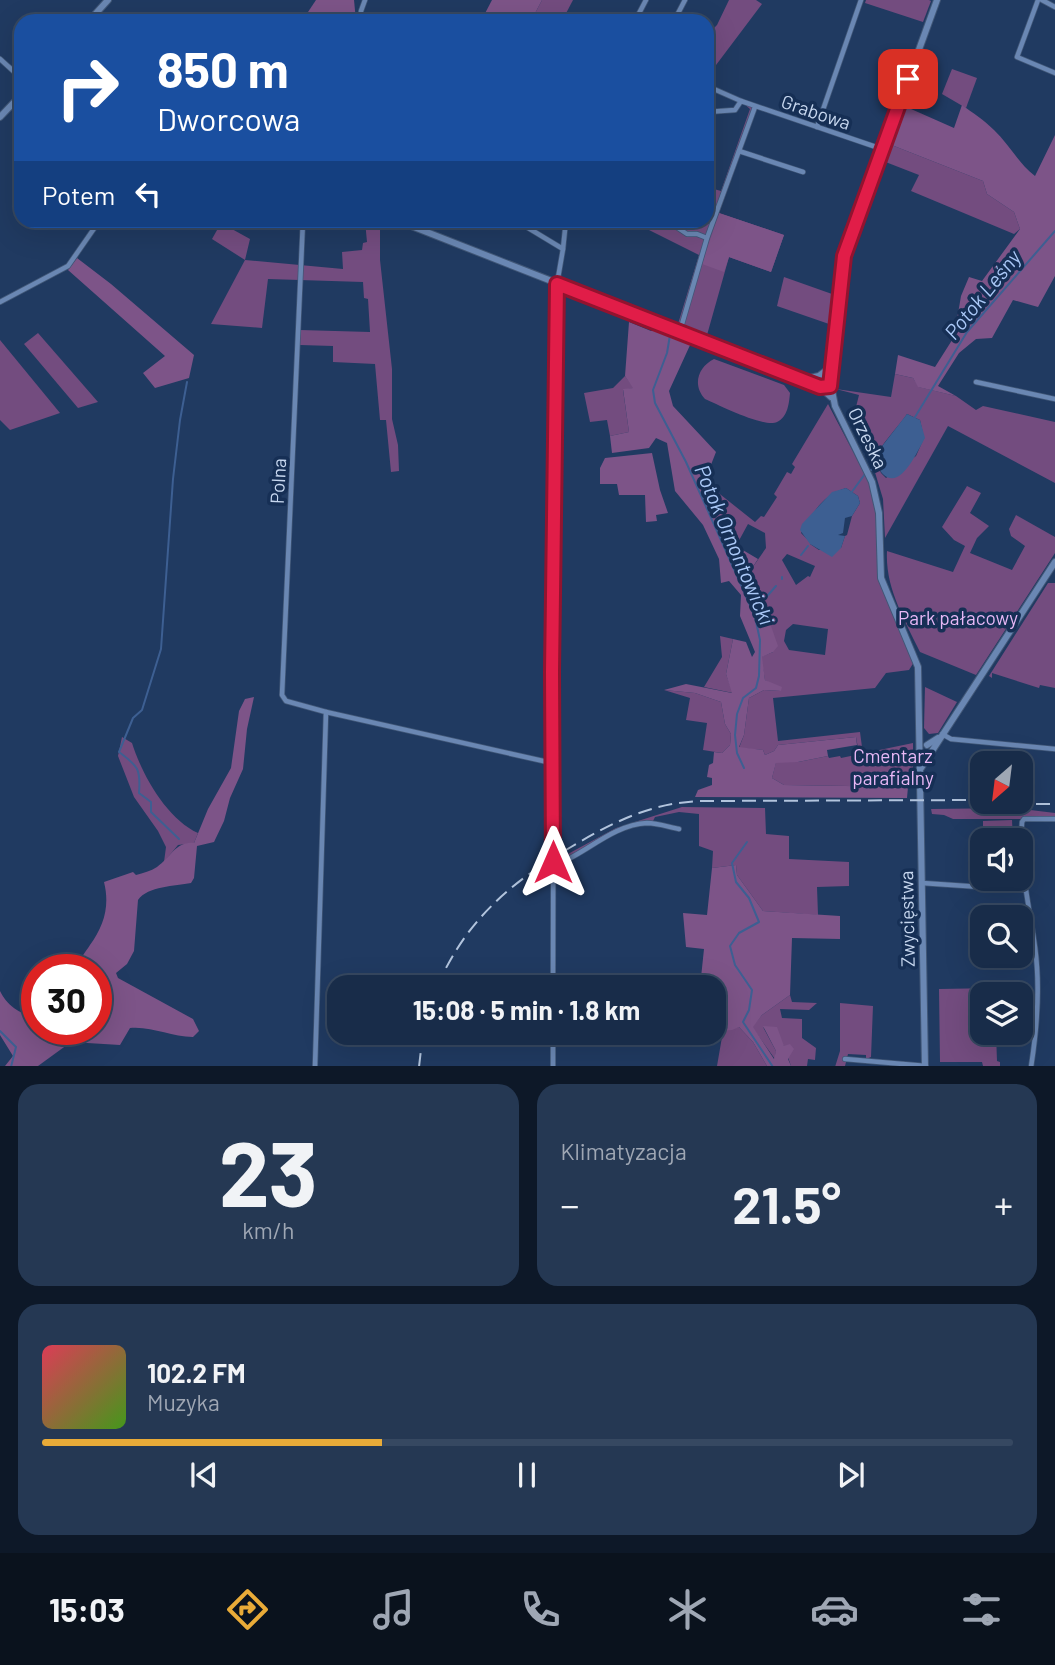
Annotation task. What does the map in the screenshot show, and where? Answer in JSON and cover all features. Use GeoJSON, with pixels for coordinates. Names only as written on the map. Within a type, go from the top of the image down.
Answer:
{"type":"FeatureCollection","features":[{"type":"Feature","properties":{"kind":"street"},"geometry":{"type":"LineString","coordinates":[[95,14],[108,0]]}},
{"type":"Feature","properties":{"kind":"street"},"geometry":{"type":"LineString","coordinates":[[817,127],[861,0]]}},
{"type":"Feature","properties":{"kind":"street","name":"Orzeska"},"geometry":{"type":"LineString","coordinates":[[925,749],[919,732],[918,667],[881,578],[881,540],[876,497],[865,467],[832,398],[830,383],[844,256],[937,0]]}},
{"type":"Feature","properties":{"kind":"street"},"geometry":{"type":"LineString","coordinates":[[1055,7],[1040,0],[1017,57],[1055,73]]}},
{"type":"Feature","properties":{"kind":"street"},"geometry":{"type":"LineString","coordinates":[[0,59],[14,72]]}},
{"type":"Feature","properties":{"kind":"street","name":"Grabowa"},"geometry":{"type":"LineString","coordinates":[[714,89],[755,107],[882,149]]}},
{"type":"Feature","properties":{"kind":"street"},"geometry":{"type":"LineString","coordinates":[[714,112],[735,110],[741,101]]}},
{"type":"Feature","properties":{"kind":"street"},"geometry":{"type":"LineString","coordinates":[[0,117],[14,102]]}},
{"type":"Feature","properties":{"kind":"street"},"geometry":{"type":"LineString","coordinates":[[714,218],[755,107]]}},
{"type":"Feature","properties":{"kind":"street"},"geometry":{"type":"LineString","coordinates":[[738,151],[803,172]]}},
{"type":"Feature","properties":{"kind":"street"},"geometry":{"type":"LineString","coordinates":[[0,302],[68,266],[94,228]]}},
{"type":"Feature","properties":{"kind":"street","name":"Polna"},"geometry":{"type":"LineString","coordinates":[[303,228],[282,695],[286,701],[326,712],[552,763]]}},
{"type":"Feature","properties":{"kind":"street"},"geometry":{"type":"LineString","coordinates":[[416,228],[799,378],[818,387],[832,398]]}},
{"type":"Feature","properties":{"kind":"street"},"geometry":{"type":"LineString","coordinates":[[528,228],[563,249]]}},
{"type":"Feature","properties":{"kind":"street"},"geometry":{"type":"LineString","coordinates":[[553,975],[552,763],[557,284],[565,228]]}},
{"type":"Feature","properties":{"kind":"street"},"geometry":{"type":"LineString","coordinates":[[678,228],[687,234],[707,238]]}},
{"type":"Feature","properties":{"kind":"street"},"geometry":{"type":"LineString","coordinates":[[680,331],[711,228]]}},
{"type":"Feature","properties":{"kind":"street"},"geometry":{"type":"LineString","coordinates":[[818,387],[815,383],[819,377],[831,368]]}},
{"type":"Feature","properties":{"kind":"street"},"geometry":{"type":"LineString","coordinates":[[799,378],[819,377],[830,383]]}},
{"type":"Feature","properties":{"kind":"street"},"geometry":{"type":"LineString","coordinates":[[976,382],[1055,399]]}},
{"type":"Feature","properties":{"kind":"street"},"geometry":{"type":"LineString","coordinates":[[818,387],[830,383]]}},
{"type":"Feature","properties":{"kind":"street","name":"Zwycięstwa"},"geometry":{"type":"LineString","coordinates":[[926,1066],[920,771],[925,749],[942,734],[1055,562]]}},
{"type":"Feature","properties":{"kind":"street"},"geometry":{"type":"LineString","coordinates":[[315,1066],[326,712]]}},
{"type":"Feature","properties":{"kind":"street"},"geometry":{"type":"LineString","coordinates":[[942,734],[951,738],[1055,749]]}},
{"type":"Feature","properties":{"kind":"street"},"geometry":{"type":"LineString","coordinates":[[1022,828],[1024,819],[1055,819]]}},
{"type":"Feature","properties":{"kind":"street"},"geometry":{"type":"LineString","coordinates":[[553,866],[608,836],[636,825],[649,823],[679,829]]}},
{"type":"Feature","properties":{"kind":"street"},"geometry":{"type":"LineString","coordinates":[[922,883],[970,886]]}},
{"type":"Feature","properties":{"kind":"street"},"geometry":{"type":"LineString","coordinates":[[1025,891],[1035,950],[1036,1023],[1031,1066]]}},
{"type":"Feature","properties":{"kind":"street"},"geometry":{"type":"LineString","coordinates":[[553,1045],[553,1066]]}},
{"type":"Feature","properties":{"kind":"street"},"geometry":{"type":"LineString","coordinates":[[845,1059],[926,1066]]}},
{"type":"Feature","properties":{"kind":"green space"},"geometry":{"type":"Polygon","coordinates":[[[542,0],[573,0],[566,14],[535,14],[542,0]]]}},
{"type":"Feature","properties":{"kind":"green space"},"geometry":{"type":"Polygon","coordinates":[[[729,0],[756,0],[762,4],[714,68],[714,28],[729,0]]]}},
{"type":"Feature","properties":{"kind":"green space"},"geometry":{"type":"Polygon","coordinates":[[[866,0],[931,1],[923,22],[865,3],[866,0]]]}},
{"type":"Feature","properties":{"kind":"green space"},"geometry":{"type":"Polygon","coordinates":[[[952,69],[977,78],[966,108],[942,94],[952,69]]]}},
{"type":"Feature","properties":{"kind":"green space"},"geometry":{"type":"Polygon","coordinates":[[[742,102],[755,107],[756,111],[719,213],[784,235],[771,272],[729,257],[707,335],[678,324],[699,255],[645,228],[714,228],[714,189],[721,191],[750,109],[742,102]]]}},
{"type":"Feature","properties":{"kind":"green space"},"geometry":{"type":"Polygon","coordinates":[[[889,144],[983,181],[987,194],[1014,212],[1020,229],[1014,234],[911,191],[919,175],[883,161],[889,144]]]}},
{"type":"Feature","properties":{"kind":"green space"},"geometry":{"type":"Polygon","coordinates":[[[218,228],[230,228],[250,239],[245,260],[212,239],[218,228]]]}},
{"type":"Feature","properties":{"kind":"green space"},"geometry":{"type":"Polygon","coordinates":[[[366,228],[380,228],[380,260],[392,369],[392,419],[398,445],[399,471],[391,472],[386,420],[380,420],[375,364],[333,362],[333,346],[300,345],[300,330],[370,332],[368,299],[364,298],[363,282],[268,279],[262,328],[211,324],[245,260],[343,269],[342,252],[362,250],[363,243],[367,242],[366,228]]]}},
{"type":"Feature","properties":{"kind":"green space"},"geometry":{"type":"Polygon","coordinates":[[[784,277],[832,294],[829,324],[777,306],[784,277]]]}},
{"type":"Feature","properties":{"kind":"green space"},"geometry":{"type":"Polygon","coordinates":[[[38,333],[98,402],[78,408],[24,344],[38,333]]]}},
{"type":"Feature","properties":{"kind":"green space"},"geometry":{"type":"Polygon","coordinates":[[[0,340],[60,413],[10,430],[0,420],[0,340]]]}},
{"type":"Feature","properties":{"kind":"green space"},"geometry":{"type":"Polygon","coordinates":[[[714,359],[784,385],[790,393],[784,417],[777,422],[762,422],[705,399],[699,388],[699,377],[708,362],[714,359]]]}},
{"type":"Feature","properties":{"kind":"green space"},"geometry":{"type":"Polygon","coordinates":[[[895,374],[913,378],[919,387],[956,396],[976,410],[983,406],[1055,422],[1055,483],[948,426],[885,538],[883,499],[874,469],[852,423],[859,395],[836,389],[891,397],[895,374]],[[907,414],[878,453],[875,459],[886,478],[916,456],[924,438],[920,420],[907,414]]]}},
{"type":"Feature","properties":{"kind":"green space"},"geometry":{"type":"Polygon","coordinates":[[[625,376],[634,388],[623,390],[629,432],[610,436],[607,420],[590,422],[584,393],[613,388],[625,376]]]}},
{"type":"Feature","properties":{"kind":"green space"},"geometry":{"type":"Polygon","coordinates":[[[828,404],[870,484],[877,514],[878,579],[914,662],[909,670],[886,673],[875,688],[773,698],[778,741],[860,732],[862,747],[858,748],[856,737],[778,745],[774,751],[765,755],[763,750],[739,748],[744,735],[749,698],[764,690],[781,691],[765,680],[761,657],[773,652],[751,605],[750,571],[766,548],[765,533],[748,524],[736,546],[716,491],[755,522],[761,516],[764,517],[777,497],[774,494],[787,472],[791,474],[795,467],[792,464],[828,404]],[[846,488],[824,500],[801,533],[819,550],[841,548],[847,535],[852,516],[860,503],[858,496],[846,488]],[[787,554],[782,560],[796,585],[810,577],[815,566],[787,554]],[[793,624],[786,630],[784,641],[789,650],[825,655],[828,629],[793,624]]]}},
{"type":"Feature","properties":{"kind":"green space","name":"Park pałacowy"},"geometry":{"type":"Polygon","coordinates":[[[967,486],[981,493],[970,513],[989,526],[977,538],[970,553],[1012,570],[1025,546],[1011,536],[1009,529],[1016,515],[1055,537],[1055,553],[976,675],[920,652],[897,603],[887,565],[887,551],[953,572],[965,546],[954,540],[942,527],[967,486]]]}},
{"type":"Feature","properties":{"kind":"green space"},"geometry":{"type":"Polygon","coordinates":[[[1048,583],[1055,583],[1055,688],[1040,685],[1039,688],[992,673],[992,678],[989,676],[1048,583]]]}},
{"type":"Feature","properties":{"kind":"green space"},"geometry":{"type":"Polygon","coordinates":[[[720,636],[733,639],[726,674],[733,693],[704,687],[722,657],[720,636]]]}},
{"type":"Feature","properties":{"kind":"green space"},"geometry":{"type":"Polygon","coordinates":[[[925,687],[957,702],[938,733],[929,734],[924,728],[925,687]]]}},
{"type":"Feature","properties":{"kind":"green space"},"geometry":{"type":"Polygon","coordinates":[[[664,690],[695,693],[721,702],[725,724],[731,734],[730,745],[722,753],[703,750],[707,723],[686,720],[690,698],[664,690]]]}},
{"type":"Feature","properties":{"kind":"green space"},"geometry":{"type":"Polygon","coordinates":[[[122,737],[132,743],[142,769],[166,807],[176,818],[198,833],[194,843],[178,845],[164,862],[166,847],[134,797],[118,756],[122,737]]]}},
{"type":"Feature","properties":{"kind":"green space","name":"Cmentarz parafialny"},"geometry":{"type":"Polygon","coordinates":[[[913,743],[913,787],[784,785],[772,778],[776,762],[798,762],[828,756],[841,758],[913,743]]]}},
{"type":"Feature","properties":{"kind":"green space"},"geometry":{"type":"Polygon","coordinates":[[[682,807],[765,808],[766,834],[789,836],[789,859],[849,862],[849,886],[817,887],[818,915],[763,911],[737,875],[736,865],[712,868],[713,851],[699,846],[699,814],[679,812],[655,817],[653,821],[617,832],[553,866],[553,862],[616,828],[682,807]]]}},
{"type":"Feature","properties":{"kind":"green space"},"geometry":{"type":"Polygon","coordinates":[[[931,809],[970,809],[970,814],[1033,814],[1033,810],[1055,813],[1055,819],[953,819],[932,814],[931,809]]]}},
{"type":"Feature","properties":{"kind":"green space"},"geometry":{"type":"Polygon","coordinates":[[[1012,820],[1012,828],[983,828],[983,821],[1012,820]]]}},
{"type":"Feature","properties":{"kind":"green space"},"geometry":{"type":"Polygon","coordinates":[[[970,988],[970,1045],[996,1045],[997,1061],[1000,1066],[983,1066],[982,1062],[940,1062],[939,989],[970,988]]]}},
{"type":"Feature","properties":{"kind":"green space"},"geometry":{"type":"Polygon","coordinates":[[[790,995],[792,1002],[817,1003],[809,1010],[780,1009],[782,1018],[802,1019],[802,1038],[816,1048],[815,1060],[808,1059],[807,1066],[791,1066],[784,1046],[763,1027],[776,1051],[775,1059],[752,1027],[762,1015],[790,995]]]}},
{"type":"Feature","properties":{"kind":"green space"},"geometry":{"type":"Polygon","coordinates":[[[840,1003],[873,1006],[871,1057],[866,1059],[866,1055],[848,1054],[845,1066],[835,1066],[840,1051],[840,1003]]]}},
{"type":"Feature","properties":{"kind":"green space"},"geometry":{"type":"Polygon","coordinates":[[[739,1027],[753,1042],[767,1066],[717,1066],[721,1045],[726,1045],[726,1028],[739,1027]]]}},
{"type":"Feature","properties":{"kind":"shaded area"},"geometry":{"type":"Polygon","coordinates":[[[316,0],[354,0],[355,14],[307,14],[316,0]]]}},
{"type":"Feature","properties":{"kind":"shaded area"},"geometry":{"type":"Polygon","coordinates":[[[492,0],[542,0],[535,14],[485,14],[492,0]]]}},
{"type":"Feature","properties":{"kind":"shaded area"},"geometry":{"type":"Polygon","coordinates":[[[902,105],[954,128],[962,105],[994,130],[1035,176],[1055,135],[1055,276],[1038,307],[1013,300],[992,338],[976,339],[959,353],[938,386],[956,396],[918,387],[913,378],[895,374],[898,355],[935,367],[954,337],[961,296],[969,277],[982,281],[1020,229],[1014,212],[987,194],[983,181],[889,144],[902,105]]]}},
{"type":"Feature","properties":{"kind":"shaded area"},"geometry":{"type":"Polygon","coordinates":[[[719,213],[784,235],[771,272],[729,257],[724,272],[702,264],[719,213]]]}},
{"type":"Feature","properties":{"kind":"shaded area"},"geometry":{"type":"Polygon","coordinates":[[[77,258],[194,355],[189,378],[155,388],[143,373],[165,356],[68,270],[77,258]]]}},
{"type":"Feature","properties":{"kind":"shaded area"},"geometry":{"type":"Polygon","coordinates":[[[629,322],[691,343],[669,391],[673,406],[716,452],[705,480],[716,491],[736,546],[758,559],[750,571],[751,604],[764,606],[778,646],[773,652],[762,657],[765,680],[782,687],[781,691],[764,690],[749,698],[744,735],[739,747],[763,750],[765,755],[774,751],[778,745],[856,737],[857,745],[827,750],[828,756],[776,763],[772,778],[784,785],[908,787],[907,798],[695,797],[698,790],[712,785],[712,778],[707,777],[709,765],[713,763],[714,752],[722,753],[730,745],[731,734],[725,724],[721,702],[695,693],[664,690],[686,684],[732,693],[726,674],[733,639],[746,642],[752,657],[755,652],[740,616],[741,595],[729,581],[721,583],[719,559],[703,525],[675,491],[667,443],[656,438],[649,448],[612,453],[610,436],[629,432],[623,389],[633,388],[625,376],[629,322]]]}},
{"type":"Feature","properties":{"kind":"shaded area"},"geometry":{"type":"Polygon","coordinates":[[[652,453],[668,513],[656,515],[657,521],[646,522],[645,495],[619,495],[617,484],[600,484],[600,468],[605,458],[652,453]]]}},
{"type":"Feature","properties":{"kind":"shaded area"},"geometry":{"type":"Polygon","coordinates":[[[254,697],[243,769],[230,798],[224,821],[214,842],[197,846],[194,878],[191,883],[155,889],[138,900],[134,951],[127,964],[116,973],[118,978],[193,1019],[199,1031],[193,1037],[130,1028],[120,1045],[112,1045],[112,954],[84,954],[99,931],[104,915],[104,882],[133,872],[136,875],[152,870],[178,847],[194,843],[208,809],[231,768],[239,711],[245,699],[254,697]]]}},
{"type":"Feature","properties":{"kind":"shaded area"},"geometry":{"type":"Polygon","coordinates":[[[736,865],[737,875],[763,911],[840,916],[840,939],[792,938],[790,995],[762,1015],[753,1027],[774,1059],[776,1051],[763,1026],[777,1027],[784,1046],[790,1044],[794,1049],[788,1059],[791,1066],[767,1066],[753,1042],[739,1027],[726,1030],[726,975],[701,975],[704,949],[686,947],[683,913],[707,915],[712,868],[736,865]]]}},
{"type":"Feature","properties":{"kind":"shaded area"},"geometry":{"type":"Polygon","coordinates":[[[0,991],[15,1009],[21,1012],[21,1045],[67,1045],[38,1066],[5,1066],[13,1056],[0,1035],[0,991]]]}},
{"type":"Feature","properties":{"kind":"water"},"geometry":{"type":"Polygon","coordinates":[[[907,414],[920,420],[925,438],[903,473],[890,478],[880,471],[876,454],[907,414]]]}},
{"type":"Feature","properties":{"kind":"water"},"geometry":{"type":"Polygon","coordinates":[[[846,488],[858,496],[860,503],[852,516],[845,518],[843,533],[838,535],[845,536],[841,548],[832,557],[810,544],[800,530],[802,524],[832,492],[846,488]]]}},
{"type":"Feature","properties":{"kind":"waterway","name":"Potok Leśny"},"geometry":{"type":"LineString","coordinates":[[915,417],[967,332],[1055,231]]}},
{"type":"Feature","properties":{"kind":"waterway","name":"Potok Ornontowicki"},"geometry":{"type":"LineString","coordinates":[[670,335],[667,353],[653,390],[655,403],[686,462],[742,587],[755,617],[760,640],[756,688],[743,698],[737,714],[737,753],[744,768]]}},
{"type":"Feature","properties":{"kind":"waterway"},"geometry":{"type":"LineString","coordinates":[[179,839],[151,812],[151,802],[139,793],[137,769],[119,752],[133,718],[142,710],[161,649],[173,479],[187,382]]}},
{"type":"Feature","properties":{"kind":"waterway"},"geometry":{"type":"LineString","coordinates":[[871,470],[878,467]]}},
{"type":"Feature","properties":{"kind":"waterway"},"geometry":{"type":"LineString","coordinates":[[851,493],[865,474]]}},
{"type":"Feature","properties":{"kind":"waterway"},"geometry":{"type":"LineString","coordinates":[[801,555],[808,546]]}},
{"type":"Feature","properties":{"kind":"waterway"},"geometry":{"type":"LineString","coordinates":[[755,616],[761,603],[776,586]]}},
{"type":"Feature","properties":{"kind":"waterway","name":"Potok Ornontowicki"},"geometry":{"type":"LineString","coordinates":[[747,842],[732,863],[736,882],[749,898],[759,922],[739,933],[730,946],[735,965],[752,990],[749,1010],[743,1022],[772,1066]]}},
{"type":"Feature","properties":{"kind":"waterway"},"geometry":{"type":"LineString","coordinates":[[0,1031],[16,1047],[11,1066]]}},
{"type":"Feature","properties":{"kind":"railway"},"geometry":{"type":"LineString","coordinates":[[443,975],[476,923],[509,889],[587,838],[633,815],[665,806],[700,801],[970,800]]}},
{"type":"Feature","properties":{"kind":"railway"},"geometry":{"type":"LineString","coordinates":[[1033,804],[1055,804]]}},
{"type":"Feature","properties":{"kind":"railway"},"geometry":{"type":"LineString","coordinates":[[419,1066],[422,1045]]}},
{"type":"Feature","properties":{"kind":"route"},"geometry":{"type":"LineString","coordinates":[[553,862],[552,672],[557,284],[820,387],[830,386],[844,256],[908,79]]}}]}
